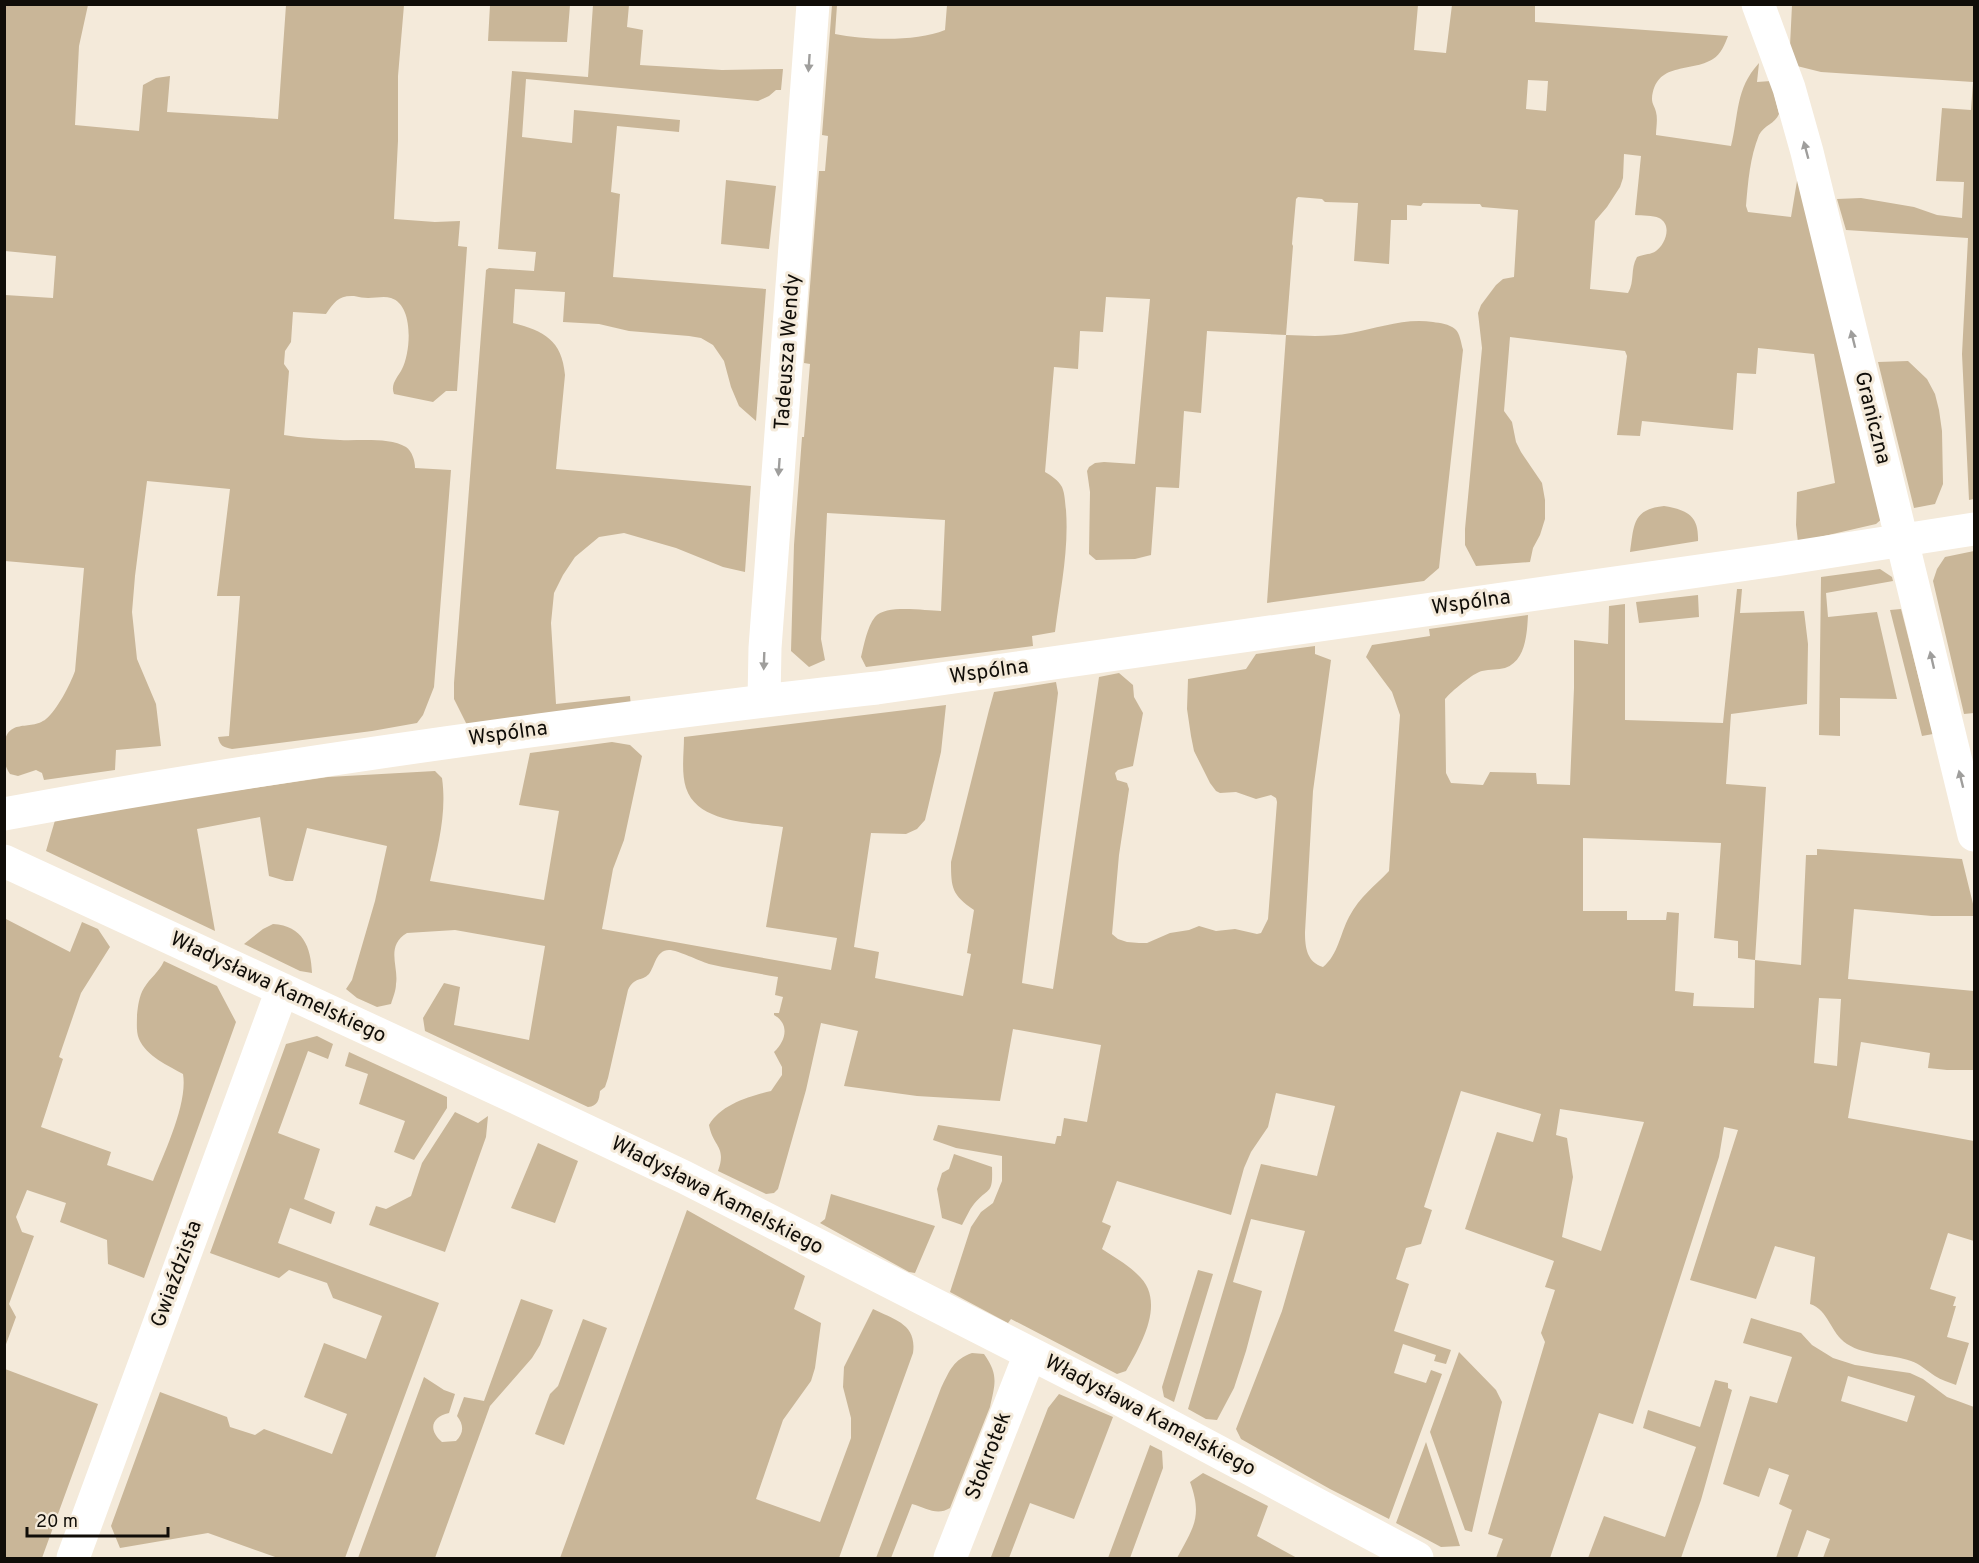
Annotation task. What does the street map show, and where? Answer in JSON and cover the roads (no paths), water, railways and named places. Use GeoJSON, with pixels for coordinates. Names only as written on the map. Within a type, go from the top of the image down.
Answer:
{"type":"FeatureCollection","features":[{"type":"Feature","properties":{"kind":"street","name":"Tadeusza Wendy"},"geometry":{"type":"LineString","coordinates":[[764,700],[765,648],[813,4]]}},
{"type":"Feature","properties":{"kind":"street","name":"Graniczna"},"geometry":{"type":"LineString","coordinates":[[1758,4],[1789,88],[1807,152],[1974,835]]}},
{"type":"Feature","properties":{"kind":"street","name":"Wspólna"},"geometry":{"type":"LineString","coordinates":[[4,814],[62,802],[339,757],[764,700],[877,688],[1776,560],[1974,529]]}},
{"type":"Feature","properties":{"kind":"street","name":"Władysława Kamelskiego"},"geometry":{"type":"LineString","coordinates":[[4,861],[684,1177],[1130,1404],[1416,1558]]}},
{"type":"Feature","properties":{"kind":"street","name":"Gwiaździsta"},"geometry":{"type":"LineString","coordinates":[[73,1558],[282,990]]}},
{"type":"Feature","properties":{"kind":"street","name":"Stokrotek"},"geometry":{"type":"LineString","coordinates":[[950,1558],[1030,1354]]}}]}
